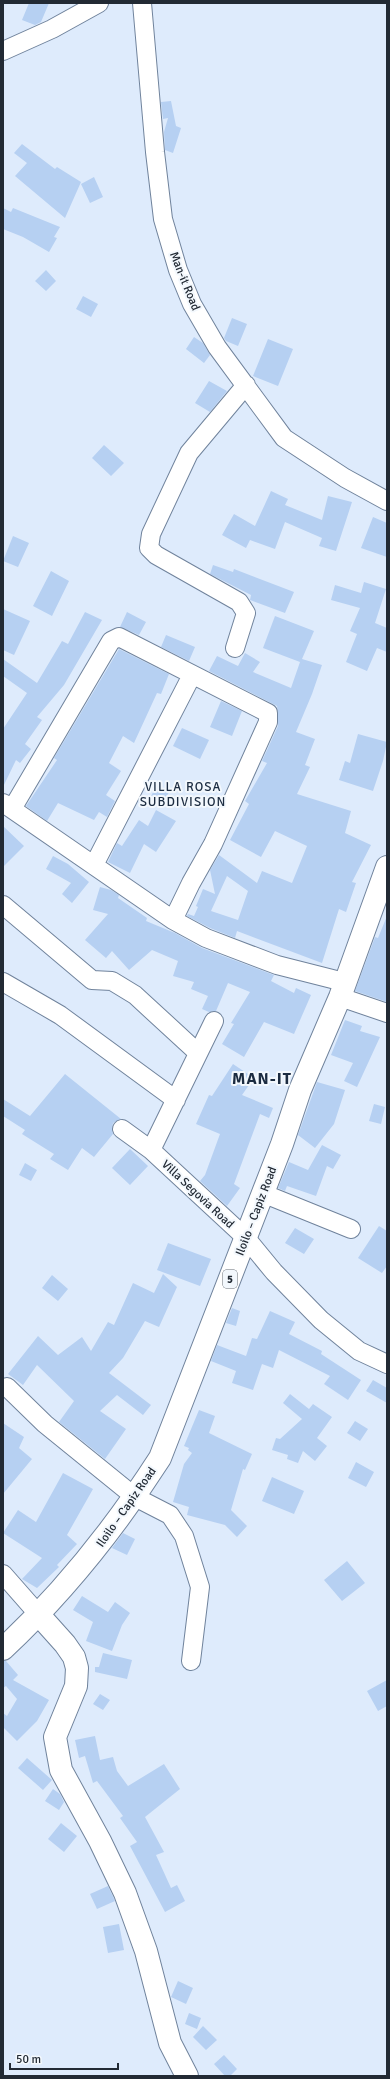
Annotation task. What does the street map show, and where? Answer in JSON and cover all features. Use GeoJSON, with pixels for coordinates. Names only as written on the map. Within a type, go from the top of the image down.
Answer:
{"type":"FeatureCollection","features":[{"type":"Feature","properties":{"kind":"main road","name":"Iloilo – Capiz Road"},"geometry":{"type":"LineString","coordinates":[[3,1649],[39,1615],[97,1549],[135,1497],[160,1458],[246,1238],[300,1090],[342,990],[387,867]]}},
{"type":"Feature","properties":{"kind":"main road"},"geometry":{"type":"LineString","coordinates":[[39,1615],[66,1644],[74,1657],[77,1668],[76,1686],[55,1737],[60,1770],[100,1841],[125,1893],[146,1951],[170,2043],[187,2076]]}},
{"type":"Feature","properties":{"kind":"street"},"geometry":{"type":"LineString","coordinates":[[3,51],[52,29],[99,3]]}},
{"type":"Feature","properties":{"kind":"street","name":"Man-it Road"},"geometry":{"type":"LineString","coordinates":[[142,3],[155,152],[163,219],[178,270],[192,304],[217,347],[284,438],[345,478],[387,501]]}},
{"type":"Feature","properties":{"kind":"street"},"geometry":{"type":"LineString","coordinates":[[234,648],[246,613],[239,602],[156,555],[149,548],[151,534],[189,453],[246,385]]}},
{"type":"Feature","properties":{"kind":"street"},"geometry":{"type":"LineString","coordinates":[[173,920],[191,883],[213,844],[268,722],[268,713],[192,676],[119,637],[111,641],[7,806],[173,920],[206,938],[342,990],[387,1013]]}},
{"type":"Feature","properties":{"kind":"street"},"geometry":{"type":"LineString","coordinates":[[94,865],[192,676]]}},
{"type":"Feature","properties":{"kind":"street"},"geometry":{"type":"LineString","coordinates":[[3,905],[92,980],[112,981],[135,995],[198,1053]]}},
{"type":"Feature","properties":{"kind":"street"},"geometry":{"type":"LineString","coordinates":[[3,982],[60,1015],[176,1100]]}},
{"type":"Feature","properties":{"kind":"street"},"geometry":{"type":"LineString","coordinates":[[151,1150],[214,1021]]}},
{"type":"Feature","properties":{"kind":"street","name":"Villa Segovia Road"},"geometry":{"type":"LineString","coordinates":[[122,1129],[151,1150],[246,1238],[274,1272],[321,1320],[359,1351],[387,1364]]}},
{"type":"Feature","properties":{"kind":"street"},"geometry":{"type":"LineString","coordinates":[[262,1194],[351,1229]]}},
{"type":"Feature","properties":{"kind":"street"},"geometry":{"type":"LineString","coordinates":[[7,1387],[45,1424],[135,1497],[170,1515],[184,1536],[200,1587],[191,1661]]}},
{"type":"Feature","properties":{"kind":"street"},"geometry":{"type":"LineString","coordinates":[[3,1574],[39,1615]]}},
{"type":"Feature","properties":{"kind":"building"},"geometry":{"type":"Polygon","coordinates":[[[29,3],[49,3],[41,22],[35,25],[22,20],[29,3]]]}},
{"type":"Feature","properties":{"kind":"building"},"geometry":{"type":"Polygon","coordinates":[[[171,101],[176,126],[181,128],[173,153],[165,150],[164,132],[168,118],[163,119],[161,102],[171,101]]]}},
{"type":"Feature","properties":{"kind":"building"},"geometry":{"type":"Polygon","coordinates":[[[22,144],[55,169],[57,167],[81,182],[65,218],[15,176],[27,163],[14,153],[22,144]]]}},
{"type":"Feature","properties":{"kind":"building"},"geometry":{"type":"Polygon","coordinates":[[[94,177],[103,197],[90,203],[81,184],[94,177]]]}},
{"type":"Feature","properties":{"kind":"building"},"geometry":{"type":"Polygon","coordinates":[[[3,208],[11,212],[13,208],[60,227],[54,237],[57,238],[49,252],[23,237],[3,229],[3,208]]]}},
{"type":"Feature","properties":{"kind":"building"},"geometry":{"type":"Polygon","coordinates":[[[46,270],[56,281],[46,291],[35,281],[46,270]]]}},
{"type":"Feature","properties":{"kind":"building"},"geometry":{"type":"Polygon","coordinates":[[[83,296],[98,304],[91,317],[76,309],[83,296]]]}},
{"type":"Feature","properties":{"kind":"building"},"geometry":{"type":"Polygon","coordinates":[[[232,318],[247,324],[238,346],[226,341],[224,338],[232,318]]]}},
{"type":"Feature","properties":{"kind":"building"},"geometry":{"type":"Polygon","coordinates":[[[194,337],[203,343],[210,355],[204,363],[186,349],[194,337]]]}},
{"type":"Feature","properties":{"kind":"building"},"geometry":{"type":"Polygon","coordinates":[[[268,339],[293,349],[278,386],[253,376],[268,339]]]}},
{"type":"Feature","properties":{"kind":"building"},"geometry":{"type":"Polygon","coordinates":[[[209,381],[227,391],[210,412],[195,403],[209,381]]]}},
{"type":"Feature","properties":{"kind":"building"},"geometry":{"type":"Polygon","coordinates":[[[104,445],[124,463],[111,476],[92,458],[104,445]]]}},
{"type":"Feature","properties":{"kind":"building"},"geometry":{"type":"Polygon","coordinates":[[[271,491],[288,499],[285,505],[322,520],[328,496],[352,502],[336,551],[319,546],[322,538],[285,522],[275,549],[250,540],[246,548],[222,535],[234,514],[255,526],[271,491]]]}},
{"type":"Feature","properties":{"kind":"building"},"geometry":{"type":"Polygon","coordinates":[[[373,517],[387,523],[387,557],[361,548],[373,517]]]}},
{"type":"Feature","properties":{"kind":"building"},"geometry":{"type":"Polygon","coordinates":[[[13,536],[29,543],[18,567],[3,561],[13,536]]]}},
{"type":"Feature","properties":{"kind":"building"},"geometry":{"type":"Polygon","coordinates":[[[213,565],[233,572],[234,569],[294,592],[285,613],[250,600],[251,595],[210,574],[213,565]]]}},
{"type":"Feature","properties":{"kind":"building"},"geometry":{"type":"Polygon","coordinates":[[[51,571],[69,581],[52,616],[33,606],[51,571]]]}},
{"type":"Feature","properties":{"kind":"building"},"geometry":{"type":"Polygon","coordinates":[[[364,582],[386,589],[375,623],[387,628],[387,652],[377,648],[367,671],[346,662],[357,634],[350,631],[360,608],[331,600],[335,585],[361,593],[364,582]]]}},
{"type":"Feature","properties":{"kind":"building"},"geometry":{"type":"Polygon","coordinates":[[[3,609],[30,621],[14,655],[3,650],[3,609]]]}},
{"type":"Feature","properties":{"kind":"building"},"geometry":{"type":"Polygon","coordinates":[[[85,612],[102,620],[64,685],[37,717],[42,720],[25,744],[31,749],[20,763],[16,760],[3,787],[3,729],[27,693],[3,676],[3,659],[37,683],[62,641],[68,644],[85,612]]]}},
{"type":"Feature","properties":{"kind":"building"},"geometry":{"type":"Polygon","coordinates":[[[127,612],[146,622],[139,635],[120,627],[127,612]]]}},
{"type":"Feature","properties":{"kind":"building"},"geometry":{"type":"Polygon","coordinates":[[[275,616],[314,631],[302,659],[322,665],[296,732],[315,739],[305,765],[310,767],[297,794],[351,811],[345,833],[371,845],[352,882],[356,883],[346,912],[339,909],[322,963],[237,931],[235,938],[210,928],[187,916],[188,914],[194,916],[198,907],[196,906],[203,889],[215,894],[210,870],[219,855],[257,883],[262,871],[292,883],[307,846],[275,831],[261,857],[230,840],[249,804],[245,801],[267,763],[262,761],[278,726],[278,713],[277,706],[209,671],[217,656],[238,666],[245,653],[260,662],[253,672],[291,688],[300,662],[263,648],[275,616]],[[227,876],[211,911],[238,920],[248,891],[227,876]]]}},
{"type":"Feature","properties":{"kind":"building"},"geometry":{"type":"Polygon","coordinates":[[[166,635],[195,647],[189,661],[161,647],[166,635]]]}},
{"type":"Feature","properties":{"kind":"building"},"geometry":{"type":"Polygon","coordinates":[[[119,649],[169,674],[161,694],[157,693],[134,743],[123,736],[109,763],[121,771],[106,795],[115,801],[107,817],[99,812],[94,820],[58,803],[47,821],[26,806],[57,760],[54,758],[119,649]]]}},
{"type":"Feature","properties":{"kind":"building"},"geometry":{"type":"Polygon","coordinates":[[[221,701],[242,711],[232,736],[210,727],[221,701]]]}},
{"type":"Feature","properties":{"kind":"building"},"geometry":{"type":"Polygon","coordinates":[[[182,728],[209,740],[200,759],[173,746],[182,728]]]}},
{"type":"Feature","properties":{"kind":"building"},"geometry":{"type":"Polygon","coordinates":[[[358,734],[387,742],[383,761],[373,791],[339,780],[345,761],[350,763],[358,734]]]}},
{"type":"Feature","properties":{"kind":"building"},"geometry":{"type":"Polygon","coordinates":[[[157,785],[169,792],[163,803],[151,796],[157,785]]]}},
{"type":"Feature","properties":{"kind":"building"},"geometry":{"type":"Polygon","coordinates":[[[156,810],[176,821],[156,852],[144,844],[130,873],[108,862],[117,843],[122,846],[139,820],[148,826],[156,810]]]}},
{"type":"Feature","properties":{"kind":"building"},"geometry":{"type":"Polygon","coordinates":[[[3,826],[24,846],[3,867],[3,826]]]}},
{"type":"Feature","properties":{"kind":"building"},"geometry":{"type":"Polygon","coordinates":[[[53,856],[68,864],[89,882],[72,903],[62,894],[71,883],[46,869],[53,856]]]}},
{"type":"Feature","properties":{"kind":"building"},"geometry":{"type":"Polygon","coordinates":[[[100,887],[111,890],[119,895],[118,898],[147,918],[146,921],[175,933],[202,948],[274,975],[271,981],[294,993],[296,988],[311,995],[294,1034],[264,1022],[244,1057],[222,1044],[234,1024],[231,1023],[250,992],[228,983],[216,1011],[209,1012],[202,1009],[208,996],[191,989],[194,982],[173,976],[178,961],[152,950],[129,970],[112,951],[106,958],[85,940],[108,914],[93,910],[100,887]]]}},
{"type":"Feature","properties":{"kind":"building"},"geometry":{"type":"Polygon","coordinates":[[[387,916],[387,1002],[355,991],[375,937],[378,938],[387,916]]]}},
{"type":"Feature","properties":{"kind":"building"},"geometry":{"type":"Polygon","coordinates":[[[345,1020],[362,1026],[360,1031],[380,1037],[357,1087],[344,1081],[353,1063],[331,1055],[345,1020]]]}},
{"type":"Feature","properties":{"kind":"building"},"geometry":{"type":"Polygon","coordinates":[[[233,1064],[254,1078],[242,1095],[273,1108],[269,1118],[260,1114],[234,1184],[240,1188],[227,1206],[200,1181],[205,1175],[220,1134],[196,1124],[209,1095],[212,1096],[233,1064]]]}},
{"type":"Feature","properties":{"kind":"building"},"geometry":{"type":"Polygon","coordinates":[[[65,1074],[121,1119],[113,1123],[113,1134],[94,1157],[82,1148],[68,1170],[50,1159],[54,1154],[22,1134],[25,1130],[3,1116],[3,1099],[30,1116],[65,1074]]]}},
{"type":"Feature","properties":{"kind":"building"},"geometry":{"type":"Polygon","coordinates":[[[317,1082],[345,1090],[334,1124],[315,1148],[298,1135],[317,1082]]]}},
{"type":"Feature","properties":{"kind":"building"},"geometry":{"type":"Polygon","coordinates":[[[374,1104],[385,1107],[381,1124],[369,1121],[374,1104]]]}},
{"type":"Feature","properties":{"kind":"building"},"geometry":{"type":"Polygon","coordinates":[[[322,1145],[341,1155],[333,1169],[327,1166],[316,1196],[287,1186],[285,1191],[278,1188],[289,1162],[308,1170],[322,1145]]]}},
{"type":"Feature","properties":{"kind":"building"},"geometry":{"type":"Polygon","coordinates":[[[130,1149],[148,1166],[130,1185],[112,1168],[130,1149]]]}},
{"type":"Feature","properties":{"kind":"building"},"geometry":{"type":"Polygon","coordinates":[[[25,1163],[37,1170],[31,1181],[19,1175],[25,1163]]]}},
{"type":"Feature","properties":{"kind":"building"},"geometry":{"type":"Polygon","coordinates":[[[379,1226],[387,1231],[387,1266],[382,1273],[358,1258],[379,1226]]]}},
{"type":"Feature","properties":{"kind":"building"},"geometry":{"type":"Polygon","coordinates":[[[295,1228],[314,1239],[304,1254],[285,1243],[295,1228]]]}},
{"type":"Feature","properties":{"kind":"building"},"geometry":{"type":"Polygon","coordinates":[[[168,1243],[211,1259],[200,1286],[157,1270],[168,1243]]]}},
{"type":"Feature","properties":{"kind":"building"},"geometry":{"type":"Polygon","coordinates":[[[163,1274],[177,1287],[159,1327],[145,1321],[123,1358],[109,1373],[151,1405],[143,1415],[117,1395],[100,1411],[126,1429],[105,1459],[59,1422],[74,1401],[37,1365],[23,1385],[8,1374],[38,1336],[58,1355],[82,1337],[91,1351],[108,1322],[114,1325],[133,1283],[154,1293],[163,1274]]]}},
{"type":"Feature","properties":{"kind":"building"},"geometry":{"type":"Polygon","coordinates":[[[52,1275],[68,1289],[58,1301],[42,1288],[52,1275]]]}},
{"type":"Feature","properties":{"kind":"building"},"geometry":{"type":"Polygon","coordinates":[[[232,1308],[240,1311],[236,1326],[226,1323],[232,1308]]]}},
{"type":"Feature","properties":{"kind":"building"},"geometry":{"type":"Polygon","coordinates":[[[270,1311],[295,1322],[289,1334],[322,1351],[321,1354],[361,1380],[348,1400],[324,1384],[330,1376],[279,1350],[273,1368],[262,1364],[253,1390],[232,1383],[236,1371],[211,1361],[217,1345],[246,1356],[252,1338],[257,1339],[270,1311]]]}},
{"type":"Feature","properties":{"kind":"building"},"geometry":{"type":"Polygon","coordinates":[[[373,1380],[387,1388],[387,1403],[366,1391],[373,1380]]]}},
{"type":"Feature","properties":{"kind":"building"},"geometry":{"type":"Polygon","coordinates":[[[290,1394],[309,1409],[313,1404],[332,1417],[317,1438],[327,1446],[315,1461],[303,1451],[298,1463],[287,1459],[288,1455],[272,1450],[276,1438],[280,1439],[302,1419],[283,1403],[290,1394]]]}},
{"type":"Feature","properties":{"kind":"building"},"geometry":{"type":"Polygon","coordinates":[[[199,1410],[215,1416],[209,1433],[252,1454],[245,1470],[243,1469],[231,1510],[247,1526],[237,1537],[225,1525],[187,1515],[189,1507],[173,1502],[184,1464],[192,1453],[188,1450],[189,1448],[184,1446],[199,1410]]]}},
{"type":"Feature","properties":{"kind":"building"},"geometry":{"type":"Polygon","coordinates":[[[355,1421],[368,1429],[360,1441],[347,1433],[355,1421]]]}},
{"type":"Feature","properties":{"kind":"building"},"geometry":{"type":"Polygon","coordinates":[[[3,1423],[24,1437],[19,1448],[32,1459],[3,1494],[3,1423]]]}},
{"type":"Feature","properties":{"kind":"building"},"geometry":{"type":"Polygon","coordinates":[[[356,1462],[374,1472],[366,1487],[348,1478],[356,1462]]]}},
{"type":"Feature","properties":{"kind":"building"},"geometry":{"type":"Polygon","coordinates":[[[63,1473],[93,1489],[67,1535],[77,1544],[57,1565],[59,1567],[37,1588],[22,1579],[42,1558],[3,1533],[18,1510],[36,1522],[63,1473]]]}},
{"type":"Feature","properties":{"kind":"building"},"geometry":{"type":"Polygon","coordinates":[[[272,1477],[304,1491],[294,1514],[262,1501],[272,1477]]]}},
{"type":"Feature","properties":{"kind":"building"},"geometry":{"type":"Polygon","coordinates":[[[123,1533],[135,1539],[127,1555],[112,1548],[123,1533]]]}},
{"type":"Feature","properties":{"kind":"building"},"geometry":{"type":"Polygon","coordinates":[[[347,1561],[365,1583],[342,1601],[324,1580],[347,1561]]]}},
{"type":"Feature","properties":{"kind":"building"},"geometry":{"type":"Polygon","coordinates":[[[82,1596],[108,1612],[115,1602],[130,1613],[122,1625],[112,1651],[86,1641],[93,1622],[73,1610],[82,1596]]]}},
{"type":"Feature","properties":{"kind":"building"},"geometry":{"type":"Polygon","coordinates":[[[103,1653],[132,1660],[127,1679],[95,1672],[95,1667],[99,1667],[103,1653]]]}},
{"type":"Feature","properties":{"kind":"building"},"geometry":{"type":"Polygon","coordinates":[[[3,1661],[6,1661],[18,1675],[13,1680],[49,1700],[37,1721],[17,1741],[3,1727],[3,1713],[7,1716],[17,1699],[6,1686],[3,1688],[3,1661]]]}},
{"type":"Feature","properties":{"kind":"building"},"geometry":{"type":"Polygon","coordinates":[[[387,1680],[387,1706],[378,1711],[367,1691],[387,1680]]]}},
{"type":"Feature","properties":{"kind":"building"},"geometry":{"type":"Polygon","coordinates":[[[100,1694],[110,1700],[103,1710],[93,1704],[100,1694]]]}},
{"type":"Feature","properties":{"kind":"building"},"geometry":{"type":"Polygon","coordinates":[[[95,1736],[100,1760],[113,1757],[117,1771],[128,1786],[164,1764],[180,1789],[145,1817],[164,1852],[156,1855],[171,1888],[177,1885],[185,1901],[165,1912],[130,1846],[137,1842],[120,1818],[123,1816],[97,1781],[93,1783],[85,1756],[79,1758],[75,1740],[95,1736]]]}},
{"type":"Feature","properties":{"kind":"building"},"geometry":{"type":"Polygon","coordinates":[[[27,1758],[52,1780],[43,1790],[18,1768],[27,1758]]]}},
{"type":"Feature","properties":{"kind":"building"},"geometry":{"type":"Polygon","coordinates":[[[53,1789],[60,1794],[64,1802],[59,1810],[45,1801],[53,1789]]]}},
{"type":"Feature","properties":{"kind":"building"},"geometry":{"type":"Polygon","coordinates":[[[61,1823],[77,1836],[64,1852],[48,1839],[61,1823]]]}},
{"type":"Feature","properties":{"kind":"building"},"geometry":{"type":"Polygon","coordinates":[[[108,1886],[115,1901],[97,1909],[90,1894],[108,1886]]]}},
{"type":"Feature","properties":{"kind":"building"},"geometry":{"type":"Polygon","coordinates":[[[119,1924],[124,1950],[108,1953],[103,1927],[119,1924]]]}},
{"type":"Feature","properties":{"kind":"building"},"geometry":{"type":"Polygon","coordinates":[[[178,1981],[193,1988],[186,2004],[171,1997],[178,1981]]]}},
{"type":"Feature","properties":{"kind":"building"},"geometry":{"type":"Polygon","coordinates":[[[189,2013],[201,2018],[197,2029],[185,2024],[189,2013]]]}},
{"type":"Feature","properties":{"kind":"building"},"geometry":{"type":"Polygon","coordinates":[[[203,2026],[217,2040],[206,2050],[193,2037],[203,2026]]]}},
{"type":"Feature","properties":{"kind":"building"},"geometry":{"type":"Polygon","coordinates":[[[224,2055],[237,2069],[230,2076],[225,2076],[214,2064],[224,2055]]]}},
{"type":"Feature","properties":{"kind":"district","name":"VILLA ROSA SUBDIVISION"},"geometry":{"type":"Point","coordinates":[183,794]}},
{"type":"Feature","properties":{"kind":"district","name":"MAN-IT"},"geometry":{"type":"Point","coordinates":[262,1078]}}]}
